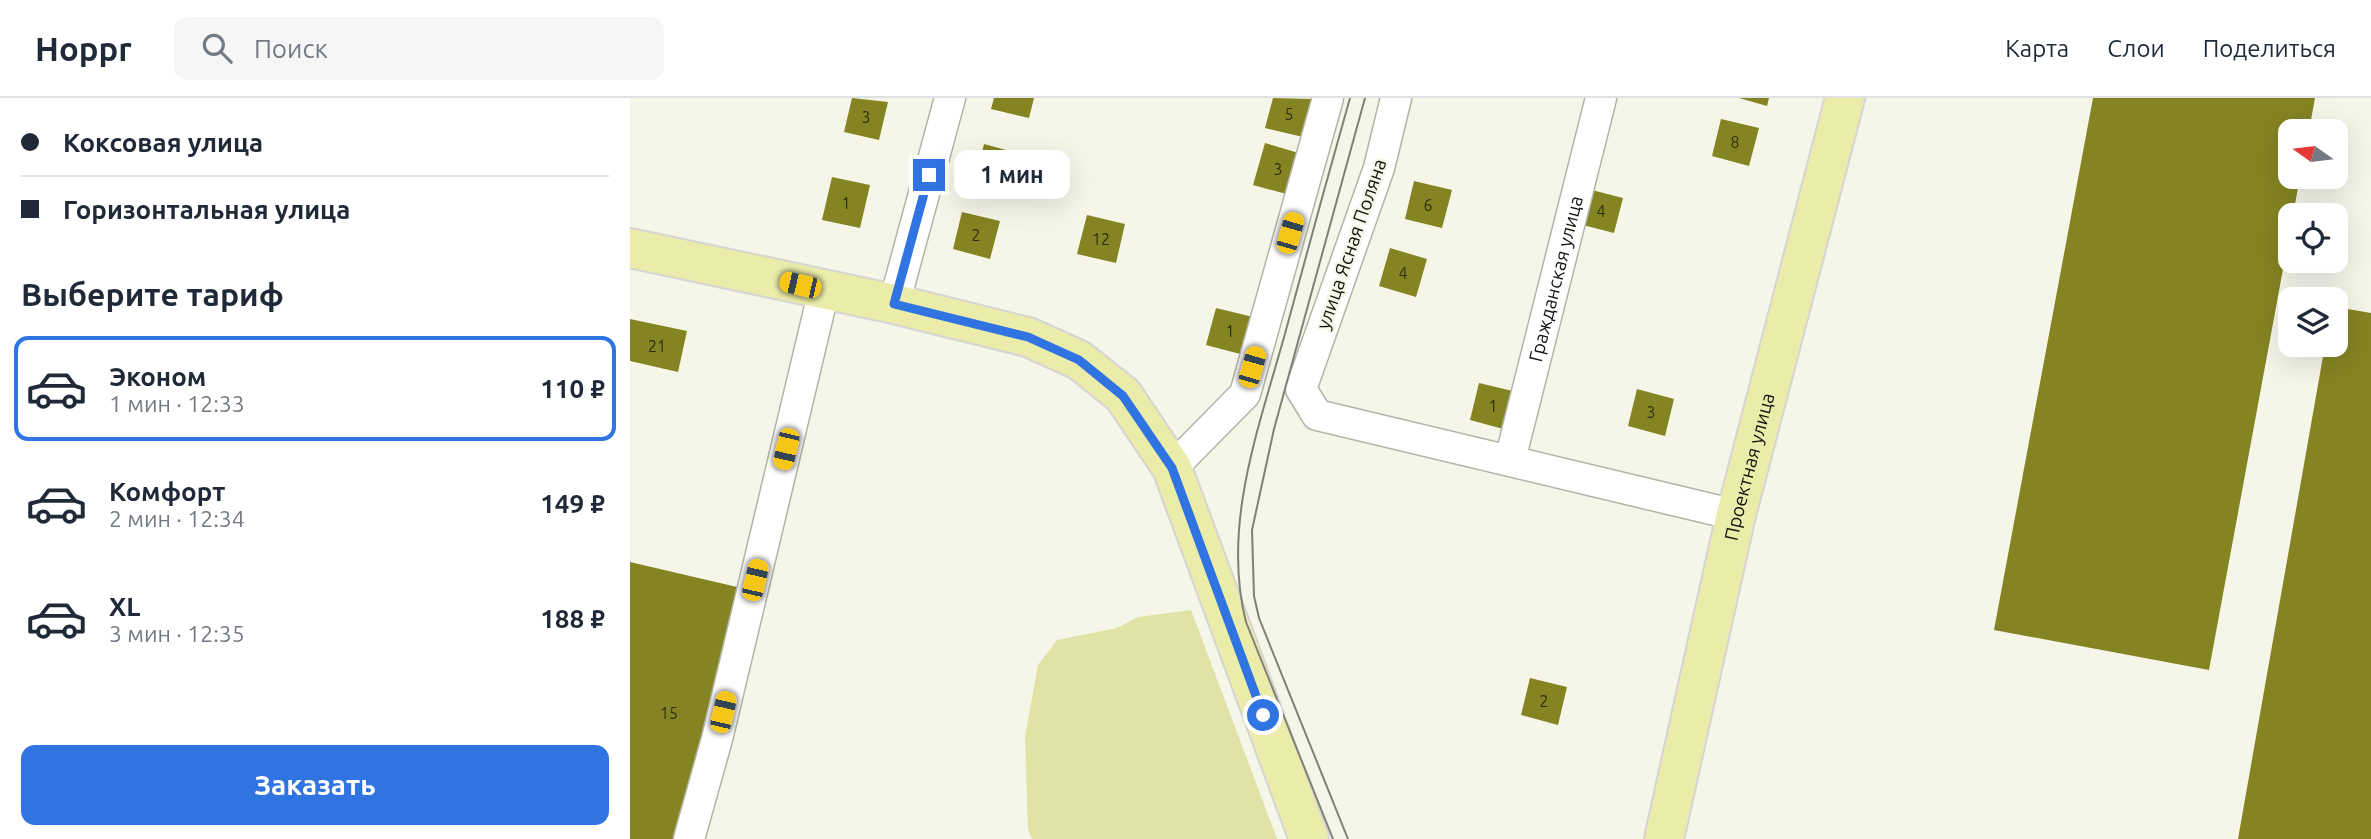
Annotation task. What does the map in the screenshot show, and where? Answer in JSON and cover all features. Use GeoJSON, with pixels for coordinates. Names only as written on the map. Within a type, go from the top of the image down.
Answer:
{"type":"FeatureCollection","features":[{"type":"Feature","properties":{"kind":"main road","name":"Проектная улица"},"geometry":{"type":"LineString","coordinates":[[1664,839],[1736,515],[1845,98]]}},
{"type":"Feature","properties":{"kind":"main road"},"geometry":{"type":"LineString","coordinates":[[630,248],[894,304],[1028,337],[1079,360],[1123,396],[1172,468],[1309,839]]}},
{"type":"Feature","properties":{"kind":"street"},"geometry":{"type":"LineString","coordinates":[[894,304],[950,98]]}},
{"type":"Feature","properties":{"kind":"street"},"geometry":{"type":"LineString","coordinates":[[1172,468],[1245,394],[1328,98]]}},
{"type":"Feature","properties":{"kind":"street","name":"улица Ясная Поляна"},"geometry":{"type":"LineString","coordinates":[[1396,98],[1379,168],[1301,388],[1317,415],[1510,460]]}},
{"type":"Feature","properties":{"kind":"street","name":"Гражданская улица"},"geometry":{"type":"LineString","coordinates":[[1510,460],[1601,98]]}},
{"type":"Feature","properties":{"kind":"street"},"geometry":{"type":"LineString","coordinates":[[689,839],[717,739],[824,290]]}},
{"type":"Feature","properties":{"kind":"street"},"geometry":{"type":"LineString","coordinates":[[1510,460],[1736,515]]}},
{"type":"Feature","properties":{"kind":"green space"},"geometry":{"type":"Polygon","coordinates":[[[1191,610],[1277,839],[1032,839],[1028,829],[1025,737],[1038,665],[1057,640],[1117,628],[1138,617],[1191,610]]]}},
{"type":"Feature","properties":{"kind":"building"},"geometry":{"type":"Polygon","coordinates":[[[852,98],[888,102],[879,140],[844,132],[852,98]]]}},
{"type":"Feature","properties":{"kind":"building"},"geometry":{"type":"Polygon","coordinates":[[[994,98],[1034,98],[1029,118],[991,109],[994,98]]]}},
{"type":"Feature","properties":{"kind":"building"},"geometry":{"type":"Polygon","coordinates":[[[1273,98],[1312,99],[1303,137],[1265,128],[1273,98]]]}},
{"type":"Feature","properties":{"kind":"building"},"geometry":{"type":"Polygon","coordinates":[[[1739,98],[1769,98],[1767,106],[1739,98]]]}},
{"type":"Feature","properties":{"kind":"building"},"geometry":{"type":"Polygon","coordinates":[[[2093,98],[2315,98],[2311,119],[2278,119],[2278,189],[2298,189],[2295,203],[2278,203],[2278,273],[2282,273],[2209,670],[1994,630],[2093,98]]]}},
{"type":"Feature","properties":{"kind":"building"},"geometry":{"type":"Polygon","coordinates":[[[1721,119],[1759,128],[1749,166],[1712,156],[1721,119]]]}},
{"type":"Feature","properties":{"kind":"building"},"geometry":{"type":"Polygon","coordinates":[[[1265,143],[1302,154],[1290,195],[1253,185],[1265,143]]]}},
{"type":"Feature","properties":{"kind":"building"},"geometry":{"type":"Polygon","coordinates":[[[984,144],[1021,154],[1012,191],[975,182],[984,144]]]}},
{"type":"Feature","properties":{"kind":"building"},"geometry":{"type":"Polygon","coordinates":[[[832,177],[870,185],[860,228],[822,220],[832,177]]]}},
{"type":"Feature","properties":{"kind":"building"},"geometry":{"type":"Polygon","coordinates":[[[1414,181],[1452,190],[1442,228],[1405,219],[1414,181]]]}},
{"type":"Feature","properties":{"kind":"building"},"geometry":{"type":"Polygon","coordinates":[[[1588,189],[1623,198],[1614,233],[1579,224],[1588,189]]]}},
{"type":"Feature","properties":{"kind":"building"},"geometry":{"type":"Polygon","coordinates":[[[962,212],[1000,221],[990,259],[953,249],[962,212]]]}},
{"type":"Feature","properties":{"kind":"building"},"geometry":{"type":"Polygon","coordinates":[[[1087,215],[1125,224],[1116,263],[1077,254],[1087,215]]]}},
{"type":"Feature","properties":{"kind":"building"},"geometry":{"type":"Polygon","coordinates":[[[1390,248],[1427,259],[1416,297],[1379,286],[1390,248]]]}},
{"type":"Feature","properties":{"kind":"building"},"geometry":{"type":"Polygon","coordinates":[[[1216,308],[1253,317],[1244,355],[1206,345],[1216,308]]]}},
{"type":"Feature","properties":{"kind":"building"},"geometry":{"type":"Polygon","coordinates":[[[2348,309],[2371,313],[2371,839],[2238,839],[2323,357],[2348,357],[2348,309]]]}},
{"type":"Feature","properties":{"kind":"building"},"geometry":{"type":"Polygon","coordinates":[[[630,319],[687,331],[678,372],[630,361],[630,319]]]}},
{"type":"Feature","properties":{"kind":"building"},"geometry":{"type":"Polygon","coordinates":[[[1479,383],[1517,392],[1507,430],[1470,420],[1479,383]]]}},
{"type":"Feature","properties":{"kind":"building"},"geometry":{"type":"Polygon","coordinates":[[[1637,389],[1674,399],[1665,436],[1628,426],[1637,389]]]}},
{"type":"Feature","properties":{"kind":"building"},"geometry":{"type":"Polygon","coordinates":[[[630,562],[737,587],[678,839],[630,839],[630,562]]]}},
{"type":"Feature","properties":{"kind":"building"},"geometry":{"type":"Polygon","coordinates":[[[1530,678],[1567,687],[1558,725],[1521,715],[1530,678]]]}},
{"type":"Feature","properties":{"kind":"tram line"},"geometry":{"type":"LineString","coordinates":[[1333,839],[1246,622],[1239,585],[1238,548],[1241,512],[1255,438],[1350,98]]}},
{"type":"Feature","properties":{"kind":"tram line"},"geometry":{"type":"LineString","coordinates":[[1348,839],[1259,618],[1254,596],[1252,530],[1274,429],[1365,98]]}},
{"type":"Feature","properties":{"kind":"route"},"geometry":{"type":"LineString","coordinates":[[929,175],[894,304],[1028,337],[1079,360],[1123,396],[1172,468],[1263,715]]}}]}
